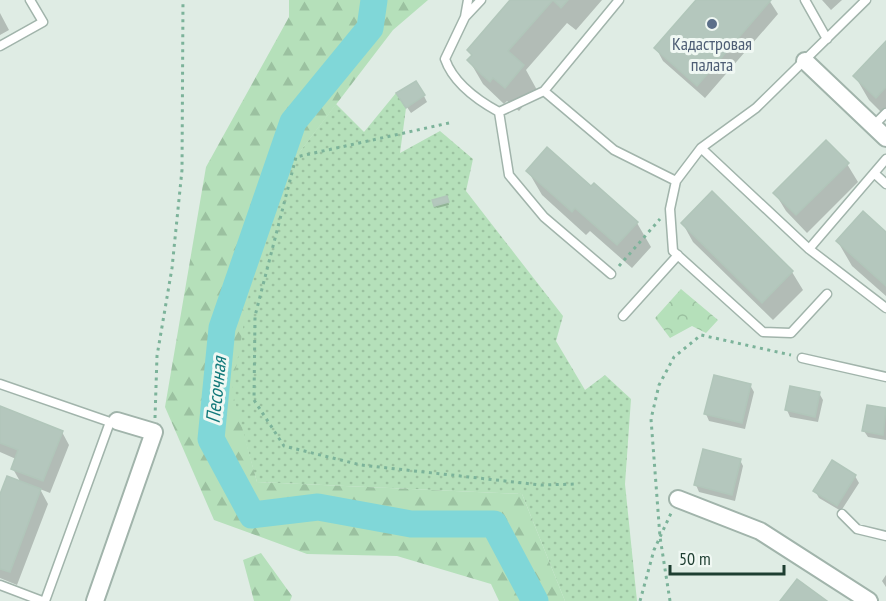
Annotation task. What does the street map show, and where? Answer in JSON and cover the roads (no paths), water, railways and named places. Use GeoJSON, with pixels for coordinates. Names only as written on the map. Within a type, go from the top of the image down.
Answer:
{"type":"FeatureCollection","features":[{"type":"Feature","properties":{"kind":"street"},"geometry":{"type":"LineString","coordinates":[[805,61],[886,138]]}},
{"type":"Feature","properties":{"kind":"street"},"geometry":{"type":"LineString","coordinates":[[95,601],[154,432],[117,421]]}},
{"type":"Feature","properties":{"kind":"street"},"geometry":{"type":"LineString","coordinates":[[678,499],[760,531],[869,601]]}},
{"type":"Feature","properties":{"kind":"lane"},"geometry":{"type":"LineString","coordinates":[[0,46],[43,22],[30,0]]}},
{"type":"Feature","properties":{"kind":"lane"},"geometry":{"type":"LineString","coordinates":[[468,0],[465,17],[444,59],[449,72],[481,102],[499,112]]}},
{"type":"Feature","properties":{"kind":"lane"},"geometry":{"type":"LineString","coordinates":[[465,17],[481,0]]}},
{"type":"Feature","properties":{"kind":"lane"},"geometry":{"type":"LineString","coordinates":[[499,112],[544,91],[619,0]]}},
{"type":"Feature","properties":{"kind":"lane"},"geometry":{"type":"LineString","coordinates":[[805,0],[826,39]]}},
{"type":"Feature","properties":{"kind":"lane"},"geometry":{"type":"LineString","coordinates":[[827,294],[791,333],[763,333],[674,251],[669,208],[676,181],[701,148],[756,108],[866,0]]}},
{"type":"Feature","properties":{"kind":"lane"},"geometry":{"type":"LineString","coordinates":[[544,91],[614,150],[676,181]]}},
{"type":"Feature","properties":{"kind":"lane"},"geometry":{"type":"LineString","coordinates":[[499,112],[509,175],[544,218],[611,274]]}},
{"type":"Feature","properties":{"kind":"lane"},"geometry":{"type":"LineString","coordinates":[[873,126],[886,113]]}},
{"type":"Feature","properties":{"kind":"lane"},"geometry":{"type":"LineString","coordinates":[[701,148],[809,249],[886,308]]}},
{"type":"Feature","properties":{"kind":"lane"},"geometry":{"type":"LineString","coordinates":[[809,249],[886,159]]}},
{"type":"Feature","properties":{"kind":"lane"},"geometry":{"type":"LineString","coordinates":[[873,173],[886,184]]}},
{"type":"Feature","properties":{"kind":"lane"},"geometry":{"type":"LineString","coordinates":[[623,316],[678,255]]}},
{"type":"Feature","properties":{"kind":"lane"},"geometry":{"type":"LineString","coordinates":[[802,358],[886,377]]}},
{"type":"Feature","properties":{"kind":"lane"},"geometry":{"type":"LineString","coordinates":[[0,384],[110,422],[44,601],[0,586]]}},
{"type":"Feature","properties":{"kind":"lane"},"geometry":{"type":"LineString","coordinates":[[842,514],[857,529],[886,536]]}},
{"type":"Feature","properties":{"kind":"waterway","name":"Песочная"},"geometry":{"type":"LineString","coordinates":[[374,0],[370,28],[293,122],[222,328],[211,439],[252,515],[318,507],[411,524],[494,524],[535,601]]}},
{"type":"Feature","properties":{"kind":"place","name":"Кадастровая палата"},"geometry":{"type":"Point","coordinates":[712,24]}}]}
